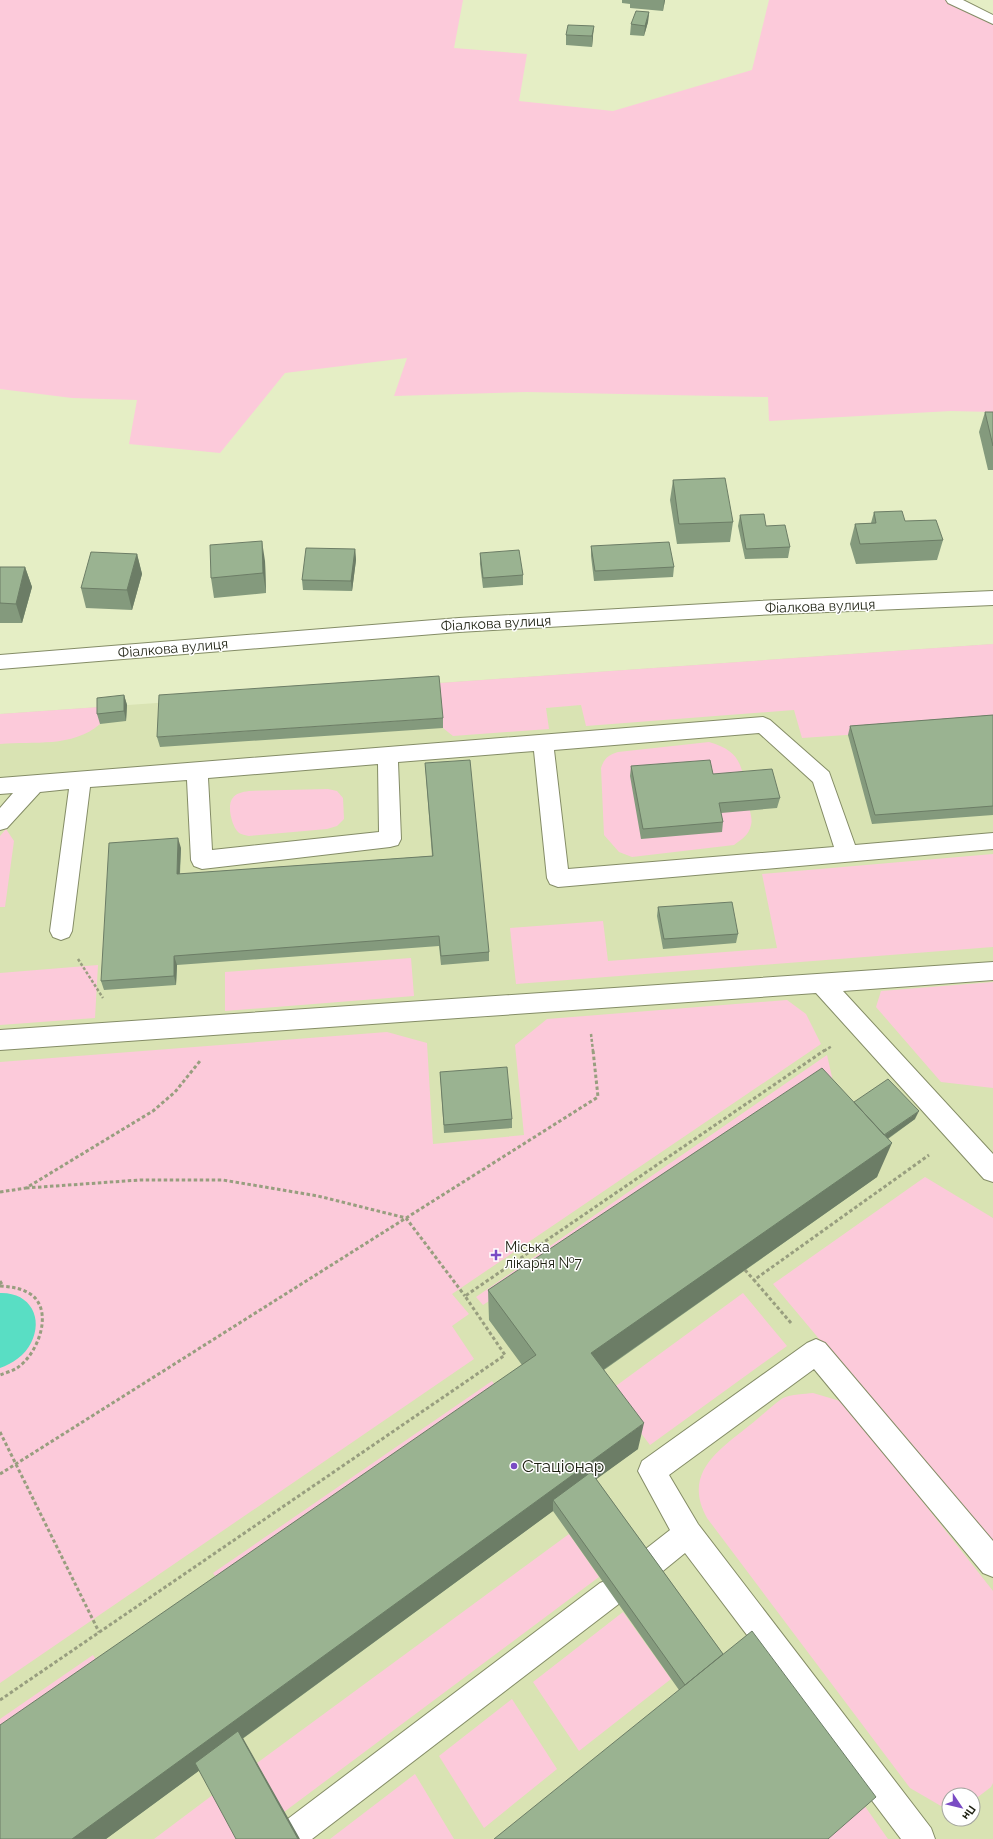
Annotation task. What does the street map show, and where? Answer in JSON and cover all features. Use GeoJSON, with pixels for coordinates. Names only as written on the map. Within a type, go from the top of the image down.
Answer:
{"type":"FeatureCollection","features":[{"type":"Feature","properties":{"kind":"street"},"geometry":{"type":"LineString","coordinates":[[953,0],[993,20]]}},
{"type":"Feature","properties":{"kind":"street","name":"Фіалкова вулиця"},"geometry":{"type":"LineString","coordinates":[[0,662],[458,624],[759,608],[993,598]]}},
{"type":"Feature","properties":{"kind":"street"},"geometry":{"type":"LineString","coordinates":[[0,786],[763,726],[822,778],[847,854]]}},
{"type":"Feature","properties":{"kind":"street"},"geometry":{"type":"LineString","coordinates":[[543,743],[558,878],[993,841]]}},
{"type":"Feature","properties":{"kind":"street"},"geometry":{"type":"LineString","coordinates":[[197,771],[202,860],[390,839],[388,755]]}},
{"type":"Feature","properties":{"kind":"street"},"geometry":{"type":"LineString","coordinates":[[61,931],[81,780]]}},
{"type":"Feature","properties":{"kind":"street"},"geometry":{"type":"LineString","coordinates":[[0,822],[34,784]]}},
{"type":"Feature","properties":{"kind":"street"},"geometry":{"type":"LineString","coordinates":[[0,1040],[993,971]]}},
{"type":"Feature","properties":{"kind":"street"},"geometry":{"type":"LineString","coordinates":[[821,983],[993,1171]]}},
{"type":"Feature","properties":{"kind":"street"},"geometry":{"type":"LineString","coordinates":[[920,1839],[688,1534],[652,1471],[816,1352],[993,1563]]}},
{"type":"Feature","properties":{"kind":"street"},"geometry":{"type":"LineString","coordinates":[[648,1565],[688,1534]]}},
{"type":"Feature","properties":{"kind":"street"},"geometry":{"type":"LineString","coordinates":[[296,1832],[610,1593]]}},
{"type":"Feature","properties":{"kind":"path"},"geometry":{"type":"LineString","coordinates":[[61,931],[123,1031]]}},
{"type":"Feature","properties":{"kind":"path"},"geometry":{"type":"LineString","coordinates":[[0,1474],[598,1097],[588,999]]}},
{"type":"Feature","properties":{"kind":"path"},"geometry":{"type":"LineString","coordinates":[[26,1188],[153,1111],[175,1092],[229,1024]]}},
{"type":"Feature","properties":{"kind":"path"},"geometry":{"type":"LineString","coordinates":[[465,1296],[861,1026]]}},
{"type":"Feature","properties":{"kind":"path"},"geometry":{"type":"LineString","coordinates":[[754,1280],[959,1134]]}},
{"type":"Feature","properties":{"kind":"path"},"geometry":{"type":"LineString","coordinates":[[0,1192],[26,1188],[140,1180],[223,1180],[318,1196],[406,1218],[465,1296],[504,1355],[0,1700]]}},
{"type":"Feature","properties":{"kind":"path"},"geometry":{"type":"LineString","coordinates":[[745,1270],[816,1352]]}},
{"type":"Feature","properties":{"kind":"path"},"geometry":{"type":"LineString","coordinates":[[0,1281],[2,1286],[12,1285],[30,1293],[41,1308],[44,1327],[38,1347],[22,1365],[0,1375]]}},
{"type":"Feature","properties":{"kind":"path"},"geometry":{"type":"LineString","coordinates":[[0,1432],[99,1632]]}},
{"type":"Feature","properties":{"kind":"shaded area"},"geometry":{"type":"Polygon","coordinates":[[[0,0],[463,0],[454,48],[527,54],[519,101],[613,111],[752,70],[769,0],[946,0],[993,23],[993,412],[951,411],[769,421],[768,397],[527,392],[394,396],[407,358],[285,373],[220,453],[129,444],[137,400],[72,398],[0,389],[0,0]]]}},
{"type":"Feature","properties":{"kind":"shaded area","name":"Міська лікарня №7"},"geometry":{"type":"Polygon","coordinates":[[[993,644],[993,1839],[0,1839],[0,714],[993,644]]]}},
{"type":"Feature","properties":{"kind":"shaded area"},"geometry":{"type":"Polygon","coordinates":[[[993,644],[993,725],[802,738],[794,710],[586,726],[581,705],[546,708],[549,729],[453,736],[443,728],[440,683],[993,644]]]}},
{"type":"Feature","properties":{"kind":"shaded area"},"geometry":{"type":"Polygon","coordinates":[[[100,707],[100,724],[89,732],[77,737],[52,742],[0,744],[0,714],[100,707]]]}},
{"type":"Feature","properties":{"kind":"shaded area"},"geometry":{"type":"Polygon","coordinates":[[[709,742],[729,751],[739,763],[752,819],[747,834],[734,845],[632,857],[619,852],[604,835],[601,768],[605,760],[612,754],[618,752],[709,742]]]}},
{"type":"Feature","properties":{"kind":"shaded area"},"geometry":{"type":"Polygon","coordinates":[[[328,789],[337,791],[343,798],[344,819],[337,826],[327,829],[249,836],[238,832],[232,821],[230,811],[231,802],[235,795],[239,793],[249,791],[328,789]]]}},
{"type":"Feature","properties":{"kind":"shaded area"},"geometry":{"type":"Polygon","coordinates":[[[6,829],[14,841],[5,907],[0,907],[0,836],[6,829]]]}},
{"type":"Feature","properties":{"kind":"shaded area"},"geometry":{"type":"Polygon","coordinates":[[[993,854],[993,947],[516,984],[510,928],[603,921],[608,961],[777,948],[762,874],[993,854]]]}},
{"type":"Feature","properties":{"kind":"shaded area"},"geometry":{"type":"Polygon","coordinates":[[[411,958],[414,996],[225,1011],[225,972],[411,958]]]}},
{"type":"Feature","properties":{"kind":"shaded area"},"geometry":{"type":"Polygon","coordinates":[[[98,965],[95,1018],[0,1025],[0,973],[98,965]]]}},
{"type":"Feature","properties":{"kind":"shaded area"},"geometry":{"type":"Polygon","coordinates":[[[993,982],[993,1088],[941,1082],[876,1007],[881,991],[993,982]]]}},
{"type":"Feature","properties":{"kind":"shaded area"},"geometry":{"type":"Polygon","coordinates":[[[787,1000],[806,1014],[821,1044],[452,1294],[469,1314],[452,1326],[474,1359],[0,1683],[0,1062],[387,1032],[427,1043],[433,1144],[524,1135],[515,1045],[547,1019],[787,1000]]]}},
{"type":"Feature","properties":{"kind":"shaded area"},"geometry":{"type":"Polygon","coordinates":[[[827,1055],[837,1099],[821,1081],[483,1305],[476,1297],[827,1055]]]}},
{"type":"Feature","properties":{"kind":"shaded area"},"geometry":{"type":"Polygon","coordinates":[[[925,1177],[993,1218],[993,1546],[773,1284],[925,1177]]]}},
{"type":"Feature","properties":{"kind":"shaded area"},"geometry":{"type":"Polygon","coordinates":[[[743,1293],[787,1346],[650,1445],[609,1391],[743,1293]]]}},
{"type":"Feature","properties":{"kind":"shaded area"},"geometry":{"type":"Polygon","coordinates":[[[492,1381],[499,1391],[221,1585],[213,1573],[492,1381]]]}},
{"type":"Feature","properties":{"kind":"shaded area"},"geometry":{"type":"Polygon","coordinates":[[[813,1393],[840,1401],[852,1412],[993,1591],[993,1783],[991,1787],[981,1795],[981,1787],[941,1787],[941,1806],[910,1788],[707,1518],[700,1502],[699,1488],[701,1475],[708,1464],[727,1444],[775,1404],[783,1398],[813,1393]]]}},
{"type":"Feature","properties":{"kind":"shaded area"},"geometry":{"type":"Polygon","coordinates":[[[569,1534],[599,1577],[284,1812],[257,1763],[569,1534]]]}},
{"type":"Feature","properties":{"kind":"shaded area"},"geometry":{"type":"Polygon","coordinates":[[[623,1612],[671,1679],[579,1751],[533,1682],[623,1612]]]}},
{"type":"Feature","properties":{"kind":"shaded area"},"geometry":{"type":"Polygon","coordinates":[[[93,1655],[100,1666],[0,1734],[0,1719],[93,1655]]]}},
{"type":"Feature","properties":{"kind":"shaded area"},"geometry":{"type":"Polygon","coordinates":[[[512,1699],[557,1769],[484,1828],[439,1756],[512,1699]]]}},
{"type":"Feature","properties":{"kind":"shaded area"},"geometry":{"type":"Polygon","coordinates":[[[415,1774],[454,1839],[330,1839],[415,1774]]]}},
{"type":"Feature","properties":{"kind":"shaded area"},"geometry":{"type":"Polygon","coordinates":[[[214,1794],[239,1839],[154,1839],[214,1794]]]}},
{"type":"Feature","properties":{"kind":"shaded area"},"geometry":{"type":"Polygon","coordinates":[[[864,1805],[888,1839],[825,1839],[864,1805]]]}},
{"type":"Feature","properties":{"kind":"water"},"geometry":{"type":"Polygon","coordinates":[[[0,1293],[19,1297],[26,1302],[32,1308],[36,1324],[35,1334],[31,1343],[22,1355],[0,1368],[0,1293]]]}},
{"type":"Feature","properties":{"kind":"building"},"geometry":{"type":"Polygon","coordinates":[[[636,11],[649,12],[645,26],[631,24],[636,11]]]}},
{"type":"Feature","properties":{"kind":"building"},"geometry":{"type":"Polygon","coordinates":[[[568,25],[594,26],[592,36],[566,35],[568,25]]]}},
{"type":"Feature","properties":{"kind":"building"},"geometry":{"type":"Polygon","coordinates":[[[985,412],[993,412],[993,446],[985,412]]]}},
{"type":"Feature","properties":{"kind":"building"},"geometry":{"type":"Polygon","coordinates":[[[725,478],[733,522],[679,524],[673,480],[725,478]]]}},
{"type":"Feature","properties":{"kind":"building"},"geometry":{"type":"Polygon","coordinates":[[[902,511],[905,521],[936,520],[943,540],[860,544],[855,524],[876,523],[874,512],[902,511]]]}},
{"type":"Feature","properties":{"kind":"building"},"geometry":{"type":"Polygon","coordinates":[[[764,514],[766,526],[785,525],[790,547],[746,549],[740,515],[764,514]]]}},
{"type":"Feature","properties":{"kind":"building"},"geometry":{"type":"Polygon","coordinates":[[[262,541],[263,573],[211,578],[210,545],[262,541]]]}},
{"type":"Feature","properties":{"kind":"building"},"geometry":{"type":"Polygon","coordinates":[[[669,542],[674,567],[595,571],[591,546],[669,542]]]}},
{"type":"Feature","properties":{"kind":"building"},"geometry":{"type":"Polygon","coordinates":[[[306,548],[355,549],[351,581],[302,580],[306,548]]]}},
{"type":"Feature","properties":{"kind":"building"},"geometry":{"type":"Polygon","coordinates":[[[519,550],[523,575],[483,578],[480,553],[519,550]]]}},
{"type":"Feature","properties":{"kind":"building"},"geometry":{"type":"Polygon","coordinates":[[[91,552],[137,554],[127,590],[81,588],[91,552]]]}},
{"type":"Feature","properties":{"kind":"building"},"geometry":{"type":"Polygon","coordinates":[[[0,567],[25,567],[16,604],[0,603],[0,567]]]}},
{"type":"Feature","properties":{"kind":"building"},"geometry":{"type":"Polygon","coordinates":[[[439,676],[443,718],[157,737],[159,695],[439,676]]]}},
{"type":"Feature","properties":{"kind":"building"},"geometry":{"type":"Polygon","coordinates":[[[124,695],[124,711],[97,714],[97,698],[124,695]]]}},
{"type":"Feature","properties":{"kind":"building"},"geometry":{"type":"Polygon","coordinates":[[[993,715],[993,806],[875,815],[850,726],[993,715]]]}},
{"type":"Feature","properties":{"kind":"building"},"geometry":{"type":"Polygon","coordinates":[[[470,760],[489,952],[441,956],[439,936],[174,956],[174,976],[101,981],[109,843],[178,838],[177,874],[433,856],[425,763],[470,760]]]}},
{"type":"Feature","properties":{"kind":"building"},"geometry":{"type":"Polygon","coordinates":[[[710,760],[713,774],[772,769],[780,798],[719,803],[723,822],[643,829],[631,766],[710,760]]]}},
{"type":"Feature","properties":{"kind":"building"},"geometry":{"type":"Polygon","coordinates":[[[732,902],[738,934],[664,939],[658,907],[732,902]]]}},
{"type":"Feature","properties":{"kind":"building"},"geometry":{"type":"Polygon","coordinates":[[[507,1067],[512,1119],[444,1125],[440,1072],[507,1067]]]}},
{"type":"Feature","properties":{"kind":"building","name":"Стаціонар"},"geometry":{"type":"Polygon","coordinates":[[[822,1068],[892,1143],[591,1353],[644,1423],[72,1839],[0,1839],[0,1725],[536,1355],[488,1290],[822,1068]]]}},
{"type":"Feature","properties":{"kind":"building"},"geometry":{"type":"Polygon","coordinates":[[[888,1079],[919,1111],[884,1135],[854,1102],[888,1079]]]}},
{"type":"Feature","properties":{"kind":"building"},"geometry":{"type":"Polygon","coordinates":[[[591,1472],[723,1654],[685,1685],[553,1500],[591,1472]]]}},
{"type":"Feature","properties":{"kind":"building"},"geometry":{"type":"Polygon","coordinates":[[[752,1631],[876,1797],[828,1839],[494,1839],[752,1631]]]}},
{"type":"Feature","properties":{"kind":"building"},"geometry":{"type":"Polygon","coordinates":[[[238,1731],[298,1839],[236,1839],[195,1763],[238,1731]]]}},
{"type":"Feature","properties":{"kind":"place","name":"Міська лікарня №7"},"geometry":{"type":"Point","coordinates":[496,1255]}},
{"type":"Feature","properties":{"kind":"place","name":"Стаціонар"},"geometry":{"type":"Point","coordinates":[514,1466]}}]}
